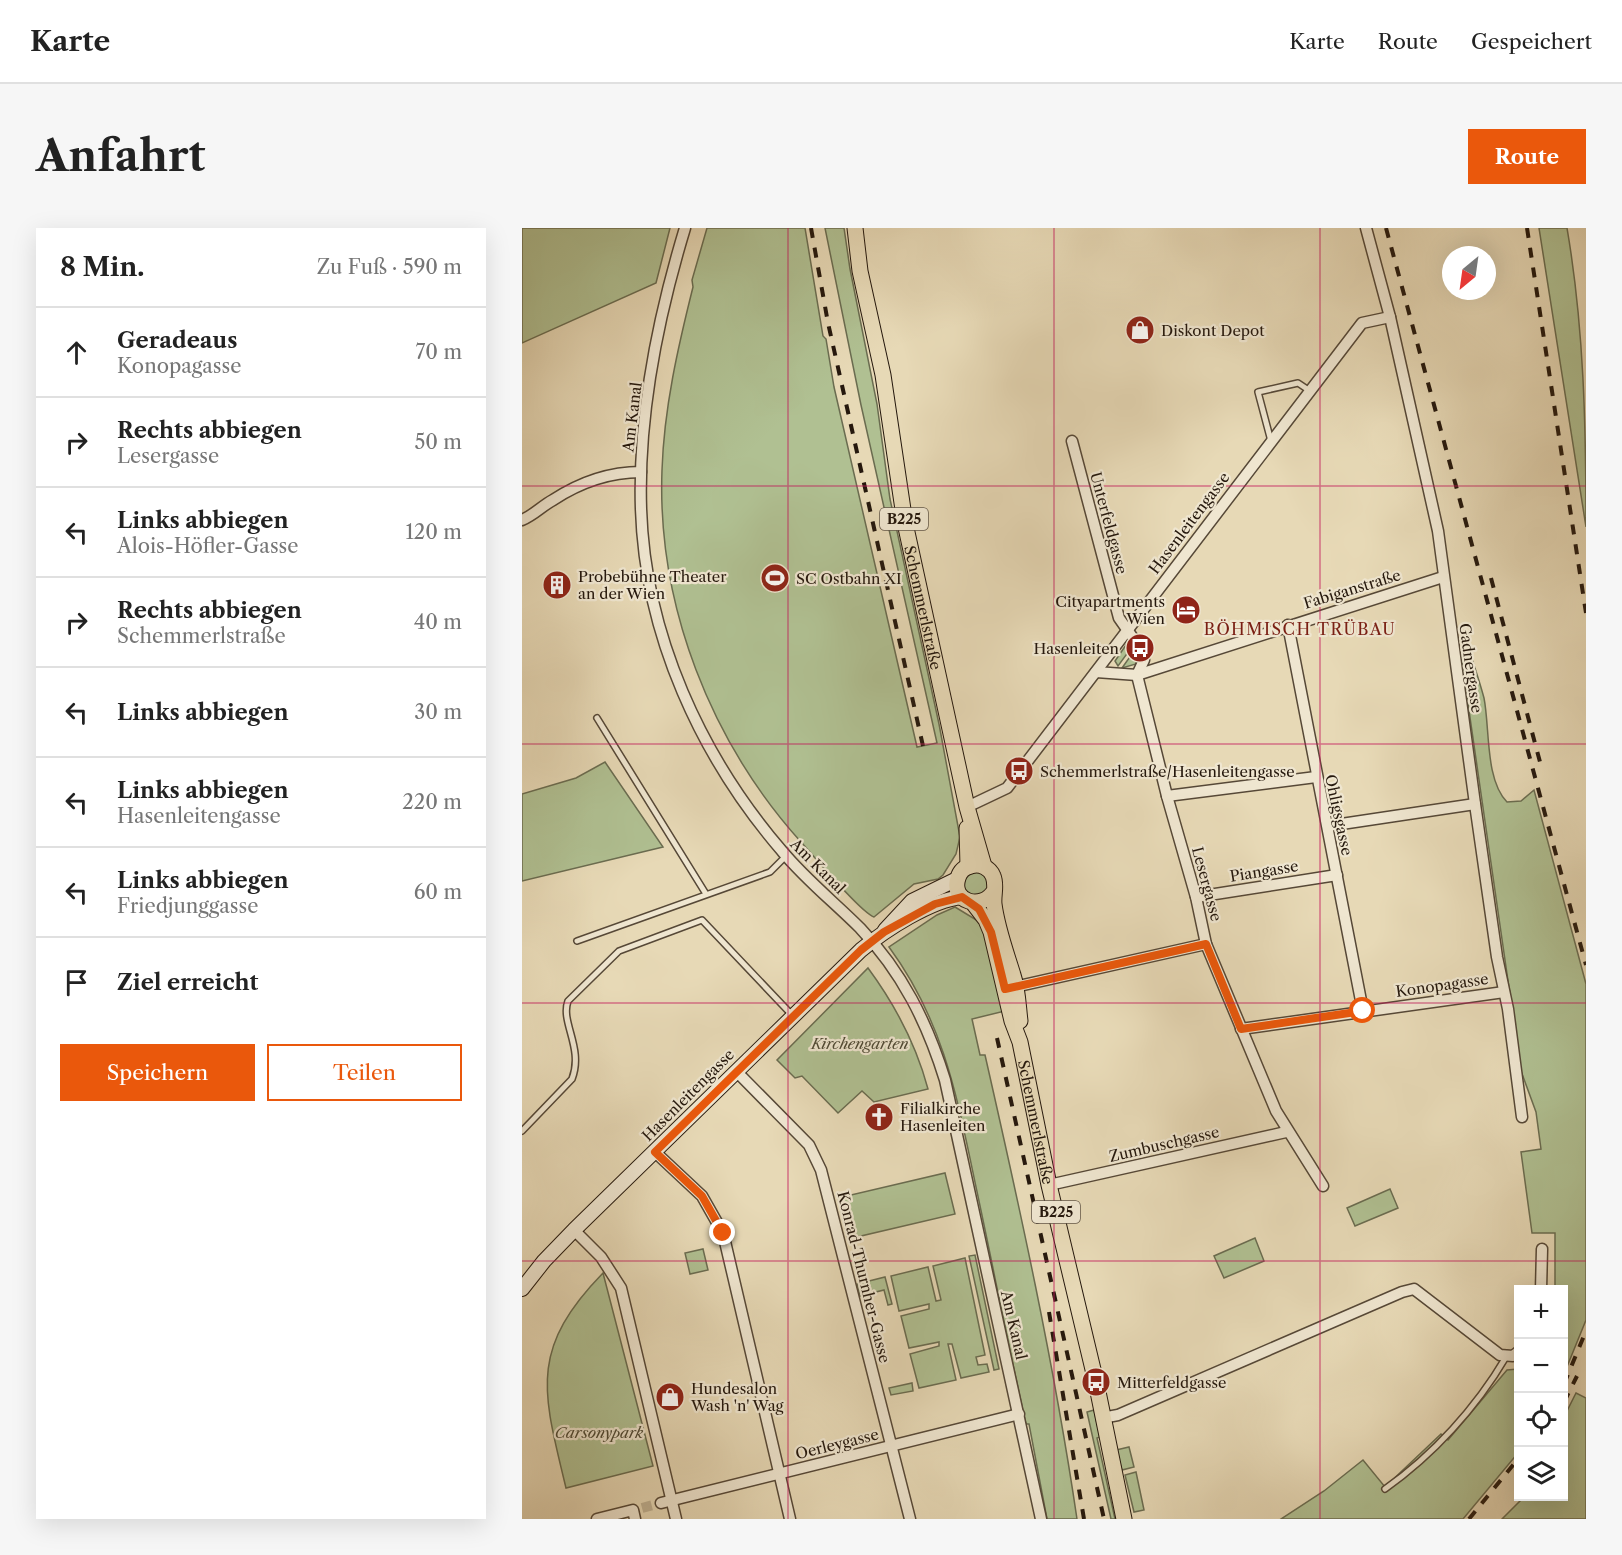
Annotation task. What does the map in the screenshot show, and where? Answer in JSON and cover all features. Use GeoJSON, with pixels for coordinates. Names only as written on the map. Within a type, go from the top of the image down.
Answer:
{"type":"FeatureCollection","features":[{"type":"Feature","properties":{"kind":"main road","name":"Schemmerlstraße"},"geometry":{"type":"LineString","coordinates":[[855,228],[861,271],[891,425],[903,513],[967,807],[984,866]]}},
{"type":"Feature","properties":{"kind":"main road","name":"Schemmerlstraße"},"geometry":{"type":"LineString","coordinates":[[967,807],[968,866]]}},
{"type":"Feature","properties":{"kind":"main road"},"geometry":{"type":"LineString","coordinates":[[957,879],[968,866],[984,866]]}},
{"type":"Feature","properties":{"kind":"main road","name":"B225"},"geometry":{"type":"LineString","coordinates":[[984,866],[994,877],[994,891]]}},
{"type":"Feature","properties":{"kind":"main road","name":"B225"},"geometry":{"type":"LineString","coordinates":[[957,879],[957,886],[968,900]]}},
{"type":"Feature","properties":{"kind":"main road","name":"Schemmerlstraße"},"geometry":{"type":"LineString","coordinates":[[994,891],[996,916],[1049,1185],[1096,1382],[1124,1519]]}},
{"type":"Feature","properties":{"kind":"main road"},"geometry":{"type":"LineString","coordinates":[[968,900],[985,901],[994,891]]}},
{"type":"Feature","properties":{"kind":"main road","name":"Schemmerlstraße"},"geometry":{"type":"LineString","coordinates":[[968,900],[991,932],[1011,988]]}},
{"type":"Feature","properties":{"kind":"street","name":"Am Kanal"},"geometry":{"type":"LineString","coordinates":[[685,228],[669,286],[653,367],[641,472],[641,510],[648,574],[675,672],[701,731],[726,776],[786,856],[871,941],[912,996],[938,1057],[1041,1519]]}},
{"type":"Feature","properties":{"kind":"street","name":"Gadnergasse"},"geometry":{"type":"LineString","coordinates":[[1366,228],[1390,317],[1438,531],[1475,804],[1522,1117]]}},
{"type":"Feature","properties":{"kind":"street","name":"Hasenleitengasse"},"geometry":{"type":"LineString","coordinates":[[967,807],[1007,788],[1045,735],[1127,633],[1362,323],[1390,317]]}},
{"type":"Feature","properties":{"kind":"street","name":"Unterfeldgasse"},"geometry":{"type":"LineString","coordinates":[[1072,441],[1119,618],[1127,633],[1140,648],[1144,660],[1137,675]]}},
{"type":"Feature","properties":{"kind":"street"},"geometry":{"type":"LineString","coordinates":[[522,520],[553,500],[597,479],[624,472],[641,472]]}},
{"type":"Feature","properties":{"kind":"street","name":"Fabiganstraße"},"geometry":{"type":"LineString","coordinates":[[1096,672],[1137,675],[1443,577]]}},
{"type":"Feature","properties":{"kind":"street","name":"Ohligsgasse"},"geometry":{"type":"LineString","coordinates":[[1288,625],[1363,1011]]}},
{"type":"Feature","properties":{"kind":"street","name":"Lesergasse"},"geometry":{"type":"LineString","coordinates":[[1137,675],[1167,796],[1197,897],[1206,944],[1286,1132],[1323,1186]]}},
{"type":"Feature","properties":{"kind":"street"},"geometry":{"type":"LineString","coordinates":[[1167,796],[1316,777]]}},
{"type":"Feature","properties":{"kind":"street"},"geometry":{"type":"LineString","coordinates":[[1328,826],[1475,804]]}},
{"type":"Feature","properties":{"kind":"street","name":"Piangasse"},"geometry":{"type":"LineString","coordinates":[[1197,897],[1336,874]]}},
{"type":"Feature","properties":{"kind":"street","name":"Hasenleitengasse"},"geometry":{"type":"LineString","coordinates":[[884,932],[912,902],[957,879]]}},
{"type":"Feature","properties":{"kind":"street","name":"Hasenleitengasse"},"geometry":{"type":"LineString","coordinates":[[522,1289],[544,1261],[574,1230],[871,941],[935,904],[968,900]]}},
{"type":"Feature","properties":{"kind":"street"},"geometry":{"type":"LineString","coordinates":[[1011,988],[1206,944]]}},
{"type":"Feature","properties":{"kind":"street","name":"Konopagasse"},"geometry":{"type":"LineString","coordinates":[[1241,1029],[1504,992]]}},
{"type":"Feature","properties":{"kind":"street","name":"Konrad-Thurnher-Gasse"},"geometry":{"type":"LineString","coordinates":[[736,1071],[809,1145],[821,1170],[910,1519]]}},
{"type":"Feature","properties":{"kind":"street","name":"Zumbuschgasse"},"geometry":{"type":"LineString","coordinates":[[1049,1185],[1286,1132]]}},
{"type":"Feature","properties":{"kind":"street"},"geometry":{"type":"LineString","coordinates":[[655,1152],[702,1196],[723,1233],[790,1519]]}},
{"type":"Feature","properties":{"kind":"street"},"geometry":{"type":"LineString","coordinates":[[574,1230],[601,1257],[621,1288],[666,1502],[676,1519]]}},
{"type":"Feature","properties":{"kind":"street"},"geometry":{"type":"LineString","coordinates":[[1540,1285],[1542,1249]]}},
{"type":"Feature","properties":{"kind":"street"},"geometry":{"type":"LineString","coordinates":[[1102,1418],[1118,1415],[1414,1289],[1495,1352],[1506,1357],[1514,1354]]}},
{"type":"Feature","properties":{"kind":"street","name":"Oerleygasse"},"geometry":{"type":"LineString","coordinates":[[666,1502],[1019,1414]]}},
{"type":"Feature","properties":{"kind":"street"},"geometry":{"type":"LineString","coordinates":[[597,1519],[637,1512]]}},
{"type":"Feature","properties":{"kind":"lane"},"geometry":{"type":"LineString","coordinates":[[1271,442],[1258,392],[1298,382],[1310,391]]}},
{"type":"Feature","properties":{"kind":"lane"},"geometry":{"type":"LineString","coordinates":[[597,718],[706,894]]}},
{"type":"Feature","properties":{"kind":"lane"},"geometry":{"type":"LineString","coordinates":[[577,941],[770,872],[786,856]]}},
{"type":"Feature","properties":{"kind":"lane"},"geometry":{"type":"LineString","coordinates":[[522,1131],[572,1079],[576,1070],[577,1053],[566,1010],[568,1001],[619,951],[702,920],[735,951],[793,1016]]}},
{"type":"Feature","properties":{"kind":"lane"},"geometry":{"type":"LineString","coordinates":[[1385,1489],[1420,1462],[1446,1436],[1493,1379],[1506,1357]]}},
{"type":"Feature","properties":{"kind":"green space"},"geometry":{"type":"Polygon","coordinates":[[[522,228],[670,228],[656,283],[522,343],[522,228]]]}},
{"type":"Feature","properties":{"kind":"green space","name":"SC Ostbahn XI"},"geometry":{"type":"Polygon","coordinates":[[[707,228],[805,228],[834,387],[917,747],[937,743],[861,405],[825,228],[844,228],[877,404],[890,499],[939,724],[960,837],[956,854],[943,875],[938,879],[914,884],[874,917],[848,895],[801,842],[769,803],[741,761],[716,716],[696,670],[680,621],[669,571],[663,521],[663,447],[673,378],[693,287],[692,280],[707,228]]]}},
{"type":"Feature","properties":{"kind":"green space"},"geometry":{"type":"Polygon","coordinates":[[[1539,228],[1567,228],[1573,265],[1583,377],[1586,527],[1539,228]]]}},
{"type":"Feature","properties":{"kind":"green space"},"geometry":{"type":"Polygon","coordinates":[[[1126,645],[1132,647],[1118,666],[1115,661],[1126,645]]]}},
{"type":"Feature","properties":{"kind":"green space"},"geometry":{"type":"Polygon","coordinates":[[[1134,651],[1138,657],[1136,664],[1122,668],[1134,651]]]}},
{"type":"Feature","properties":{"kind":"green space"},"geometry":{"type":"Polygon","coordinates":[[[1467,651],[1470,653],[1484,698],[1492,767],[1500,792],[1507,802],[1521,801],[1534,790],[1586,984],[1586,1320],[1568,1364],[1568,1285],[1555,1285],[1555,1233],[1532,1233],[1521,1152],[1541,1149],[1536,1112],[1521,1071],[1461,655],[1467,651]]]}},
{"type":"Feature","properties":{"kind":"green space"},"geometry":{"type":"Polygon","coordinates":[[[605,762],[663,847],[522,881],[522,794],[576,778],[605,762]]]}},
{"type":"Feature","properties":{"kind":"green space"},"geometry":{"type":"Polygon","coordinates":[[[976,872],[985,875],[988,884],[985,893],[976,896],[967,893],[964,884],[967,875],[976,872]]]}},
{"type":"Feature","properties":{"kind":"green space"},"geometry":{"type":"Polygon","coordinates":[[[955,907],[983,924],[1005,1011],[972,1019],[980,1055],[985,1055],[1023,1228],[1058,1402],[1077,1519],[1047,1519],[1029,1424],[1026,1424],[955,1091],[936,1032],[923,1003],[889,947],[937,915],[955,907]]]}},
{"type":"Feature","properties":{"kind":"green space","name":"Kirchengarten"},"geometry":{"type":"Polygon","coordinates":[[[868,968],[904,1026],[918,1056],[928,1089],[874,1102],[862,1091],[838,1113],[802,1076],[795,1078],[777,1060],[868,968]]]}},
{"type":"Feature","properties":{"kind":"green space"},"geometry":{"type":"Polygon","coordinates":[[[945,1173],[955,1214],[848,1239],[838,1198],[945,1173]]]}},
{"type":"Feature","properties":{"kind":"green space"},"geometry":{"type":"Polygon","coordinates":[[[1390,1189],[1398,1208],[1355,1226],[1347,1208],[1390,1189]]]}},
{"type":"Feature","properties":{"kind":"green space"},"geometry":{"type":"Polygon","coordinates":[[[1255,1238],[1264,1261],[1224,1278],[1214,1256],[1255,1238]]]}},
{"type":"Feature","properties":{"kind":"green space"},"geometry":{"type":"Polygon","coordinates":[[[703,1249],[708,1270],[690,1274],[685,1253],[703,1249]]]}},
{"type":"Feature","properties":{"kind":"green space"},"geometry":{"type":"Polygon","coordinates":[[[975,1255],[999,1369],[994,1370],[969,1256],[975,1255]]]}},
{"type":"Feature","properties":{"kind":"green space"},"geometry":{"type":"Polygon","coordinates":[[[965,1258],[985,1355],[976,1357],[978,1365],[987,1364],[989,1372],[961,1378],[952,1344],[948,1344],[956,1380],[919,1388],[910,1354],[939,1346],[939,1342],[909,1348],[901,1316],[929,1309],[929,1304],[899,1311],[891,1276],[928,1267],[936,1301],[941,1300],[933,1266],[965,1258]]]}},
{"type":"Feature","properties":{"kind":"green space","name":"Carsonypark"},"geometry":{"type":"Polygon","coordinates":[[[603,1273],[653,1466],[566,1488],[552,1425],[548,1398],[548,1373],[552,1350],[562,1326],[579,1300],[603,1273]]]}},
{"type":"Feature","properties":{"kind":"green space"},"geometry":{"type":"Polygon","coordinates":[[[885,1277],[892,1304],[888,1305],[884,1290],[860,1296],[857,1284],[885,1277]]]}},
{"type":"Feature","properties":{"kind":"green space"},"geometry":{"type":"Polygon","coordinates":[[[1514,1369],[1514,1458],[1463,1519],[1281,1519],[1324,1491],[1363,1460],[1385,1487],[1441,1434],[1448,1440],[1507,1370],[1514,1369]]]}},
{"type":"Feature","properties":{"kind":"green space"},"geometry":{"type":"Polygon","coordinates":[[[912,1383],[913,1391],[891,1395],[889,1388],[912,1383]]]}},
{"type":"Feature","properties":{"kind":"green space"},"geometry":{"type":"Polygon","coordinates":[[[1576,1393],[1586,1398],[1586,1519],[1502,1519],[1520,1501],[1568,1501],[1568,1409],[1576,1393]]]}},
{"type":"Feature","properties":{"kind":"green space"},"geometry":{"type":"Polygon","coordinates":[[[1094,1410],[1100,1437],[1097,1438],[1115,1519],[1111,1519],[1087,1412],[1094,1410]]]}},
{"type":"Feature","properties":{"kind":"green space"},"geometry":{"type":"Polygon","coordinates":[[[1129,1447],[1134,1467],[1122,1470],[1116,1450],[1129,1447]]]}},
{"type":"Feature","properties":{"kind":"green space"},"geometry":{"type":"Polygon","coordinates":[[[1136,1472],[1144,1510],[1134,1512],[1125,1475],[1136,1472]]]}},
{"type":"Feature","properties":{"kind":"tunnel"},"geometry":{"type":"LineString","coordinates":[[642,1508],[661,1503]]}},
{"type":"Feature","properties":{"kind":"railway"},"geometry":{"type":"LineString","coordinates":[[811,228],[828,323],[923,746]]}},
{"type":"Feature","properties":{"kind":"railway"},"geometry":{"type":"LineString","coordinates":[[1386,228],[1586,965]]}},
{"type":"Feature","properties":{"kind":"railway"},"geometry":{"type":"LineString","coordinates":[[1527,228],[1586,613]]}},
{"type":"Feature","properties":{"kind":"railway"},"geometry":{"type":"LineString","coordinates":[[1491,578],[1540,762]]}},
{"type":"Feature","properties":{"kind":"railway"},"geometry":{"type":"LineString","coordinates":[[997,1038],[1104,1519]]}},
{"type":"Feature","properties":{"kind":"railway"},"geometry":{"type":"LineString","coordinates":[[1049,1312],[1084,1519]]}},
{"type":"Feature","properties":{"kind":"railway"},"geometry":{"type":"LineString","coordinates":[[1568,1374],[1586,1331]]}},
{"type":"Feature","properties":{"kind":"railway"},"geometry":{"type":"LineString","coordinates":[[1568,1394],[1577,1376]]}},
{"type":"Feature","properties":{"kind":"railway"},"geometry":{"type":"LineString","coordinates":[[1469,1519],[1514,1464]]}},
{"type":"Feature","properties":{"kind":"place","name":"Diskont Depot"},"geometry":{"type":"Point","coordinates":[1140,330]}},
{"type":"Feature","properties":{"kind":"place","name":"SC Ostbahn XI"},"geometry":{"type":"Point","coordinates":[775,578]}},
{"type":"Feature","properties":{"kind":"place","name":"Probebühne Theater an der Wien"},"geometry":{"type":"Point","coordinates":[557,585]}},
{"type":"Feature","properties":{"kind":"place","name":"Cityapartments Wien"},"geometry":{"type":"Point","coordinates":[1186,610]}},
{"type":"Feature","properties":{"kind":"place","name":"Hasenleiten"},"geometry":{"type":"Point","coordinates":[1140,648]}},
{"type":"Feature","properties":{"kind":"place","name":"Schemmerlstraße/Hasenleitengasse"},"geometry":{"type":"Point","coordinates":[1019,771]}},
{"type":"Feature","properties":{"kind":"place","name":"Filialkirche Hasenleiten"},"geometry":{"type":"Point","coordinates":[879,1117]}},
{"type":"Feature","properties":{"kind":"place","name":"Mitterfeldgasse"},"geometry":{"type":"Point","coordinates":[1096,1382]}},
{"type":"Feature","properties":{"kind":"place","name":"Hundesalon Wash 'n' Wag"},"geometry":{"type":"Point","coordinates":[670,1397]}},
{"type":"Feature","properties":{"kind":"district","name":"BÖHMISCH TRÜBAU"},"geometry":{"type":"Point","coordinates":[1300,629]}},
{"type":"Feature","properties":{"kind":"route"},"geometry":{"type":"LineString","coordinates":[[723,1233],[702,1196],[655,1152],[871,941],[925,909],[947,899],[962,897],[979,909],[991,932],[1005,989],[1206,944],[1241,1029],[1363,1011]]}}]}
